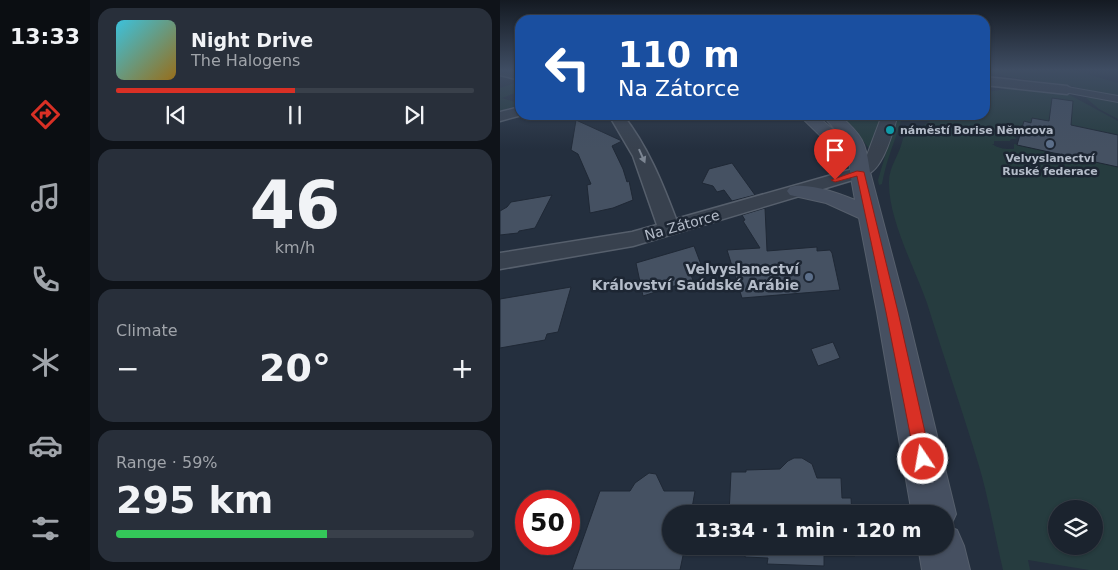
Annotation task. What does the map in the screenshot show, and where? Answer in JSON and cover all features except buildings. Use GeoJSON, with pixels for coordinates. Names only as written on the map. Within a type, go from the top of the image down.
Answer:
{"type":"FeatureCollection","features":[{"type":"Feature","properties":{"kind":"main road"},"geometry":{"type":"LineString","coordinates":[[812,120],[842,147],[860,172]]}},
{"type":"Feature","properties":{"kind":"main road"},"geometry":{"type":"LineString","coordinates":[[835,120],[848,132],[858,149],[860,172],[892,312],[932,505]]}},
{"type":"Feature","properties":{"kind":"main road"},"geometry":{"type":"LineString","coordinates":[[797,191],[832,198],[869,214]]}},
{"type":"Feature","properties":{"kind":"main road"},"geometry":{"type":"LineString","coordinates":[[943,555],[946,570]]}},
{"type":"Feature","properties":{"kind":"street"},"geometry":{"type":"LineString","coordinates":[[1104,97],[1118,99]]}},
{"type":"Feature","properties":{"kind":"street"},"geometry":{"type":"LineString","coordinates":[[500,117],[515,112]]}},
{"type":"Feature","properties":{"kind":"street"},"geometry":{"type":"LineString","coordinates":[[620,120],[632,135],[642,154],[669,229]]}},
{"type":"Feature","properties":{"kind":"street"},"geometry":{"type":"LineString","coordinates":[[860,172],[875,157],[888,120]]}},
{"type":"Feature","properties":{"kind":"street","name":"Na Zátorce"},"geometry":{"type":"LineString","coordinates":[[500,261],[588,248],[669,229],[860,172]]}},
{"type":"Feature","properties":{"kind":"green space"},"geometry":{"type":"Polygon","coordinates":[[[500,97],[506,97],[502,98],[515,102],[515,106],[500,111],[500,97]]]}},
{"type":"Feature","properties":{"kind":"green space"},"geometry":{"type":"Polygon","coordinates":[[[990,97],[1073,97],[1118,121],[1118,140],[1117,135],[1024,121],[1021,130],[1012,131],[1011,134],[1017,139],[994,141],[994,144],[992,144],[998,147],[1014,149],[1014,144],[1057,153],[1064,158],[1076,161],[1083,159],[1118,167],[1118,570],[1089,570],[1028,560],[1030,570],[1003,570],[986,492],[973,446],[927,303],[903,244],[893,213],[889,178],[903,138],[932,120],[990,120],[990,97]]]}},
{"type":"Feature","properties":{"kind":"green space"},"geometry":{"type":"Polygon","coordinates":[[[1093,97],[1118,101],[1118,119],[1099,109],[1086,98],[1093,97]]]}},
{"type":"Feature","properties":{"kind":"green space"},"geometry":{"type":"Polygon","coordinates":[[[845,120],[881,120],[870,150],[852,126],[845,120]]]}},
{"type":"Feature","properties":{"kind":"green space"},"geometry":{"type":"Polygon","coordinates":[[[896,120],[901,120],[882,184],[879,185],[878,180],[896,120]]]}},
{"type":"Feature","properties":{"kind":"place","name":"náměstí Borise Němcova"},"geometry":{"type":"Point","coordinates":[890,130]}},
{"type":"Feature","properties":{"kind":"place","name":"Velvyslanectví Ruské federace"},"geometry":{"type":"Point","coordinates":[1050,144]}},
{"type":"Feature","properties":{"kind":"place","name":"Velvyslanectví Království Saúdské Arábie"},"geometry":{"type":"Point","coordinates":[809,277]}},
{"type":"Feature","properties":{"kind":"route"},"geometry":{"type":"LineString","coordinates":[[835,180],[860,172],[923,459]]}}]}
